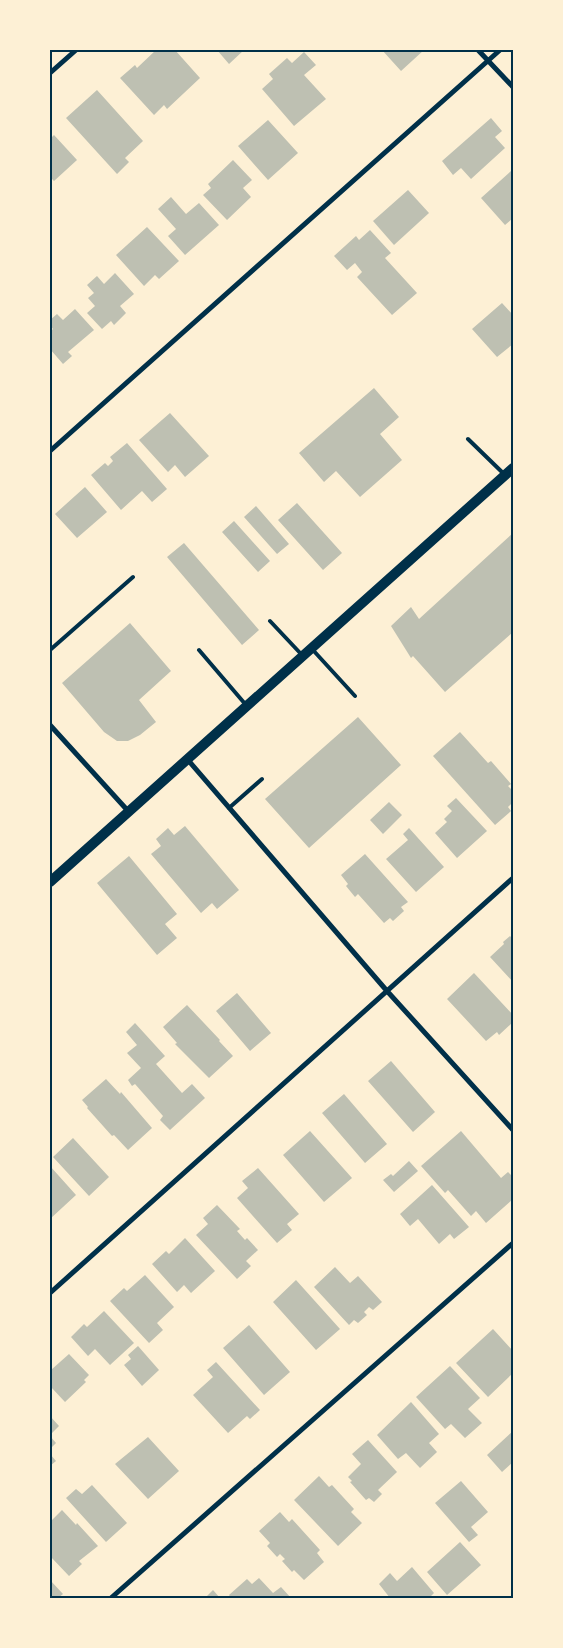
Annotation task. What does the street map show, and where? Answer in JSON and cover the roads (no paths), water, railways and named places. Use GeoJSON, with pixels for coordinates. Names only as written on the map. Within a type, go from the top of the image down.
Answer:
{"type":"FeatureCollection","features":[{"type":"Feature","properties":{"kind":"main road"},"geometry":{"type":"LineString","coordinates":[[50,882],[130,813],[509,472]]}},
{"type":"Feature","properties":{"kind":"street"},"geometry":{"type":"LineString","coordinates":[[50,73],[76,50]]}},
{"type":"Feature","properties":{"kind":"street"},"geometry":{"type":"LineString","coordinates":[[478,50],[513,87]]}},
{"type":"Feature","properties":{"kind":"street"},"geometry":{"type":"LineString","coordinates":[[50,451],[500,50]]}},
{"type":"Feature","properties":{"kind":"street"},"geometry":{"type":"LineString","coordinates":[[50,724],[130,813]]}},
{"type":"Feature","properties":{"kind":"street"},"geometry":{"type":"LineString","coordinates":[[188,760],[387,991],[513,1130]]}},
{"type":"Feature","properties":{"kind":"street"},"geometry":{"type":"LineString","coordinates":[[50,1293],[513,878]]}},
{"type":"Feature","properties":{"kind":"street"},"geometry":{"type":"LineString","coordinates":[[111,1598],[513,1243]]}},
{"type":"Feature","properties":{"kind":"lane"},"geometry":{"type":"LineString","coordinates":[[468,439],[509,472]]}},
{"type":"Feature","properties":{"kind":"lane"},"geometry":{"type":"LineString","coordinates":[[50,650],[133,578]]}},
{"type":"Feature","properties":{"kind":"lane"},"geometry":{"type":"LineString","coordinates":[[270,621],[303,657]]}},
{"type":"Feature","properties":{"kind":"lane"},"geometry":{"type":"LineString","coordinates":[[312,649],[355,696]]}},
{"type":"Feature","properties":{"kind":"lane"},"geometry":{"type":"LineString","coordinates":[[199,650],[247,707]]}},
{"type":"Feature","properties":{"kind":"lane"},"geometry":{"type":"LineString","coordinates":[[229,808],[262,779]]}}]}
